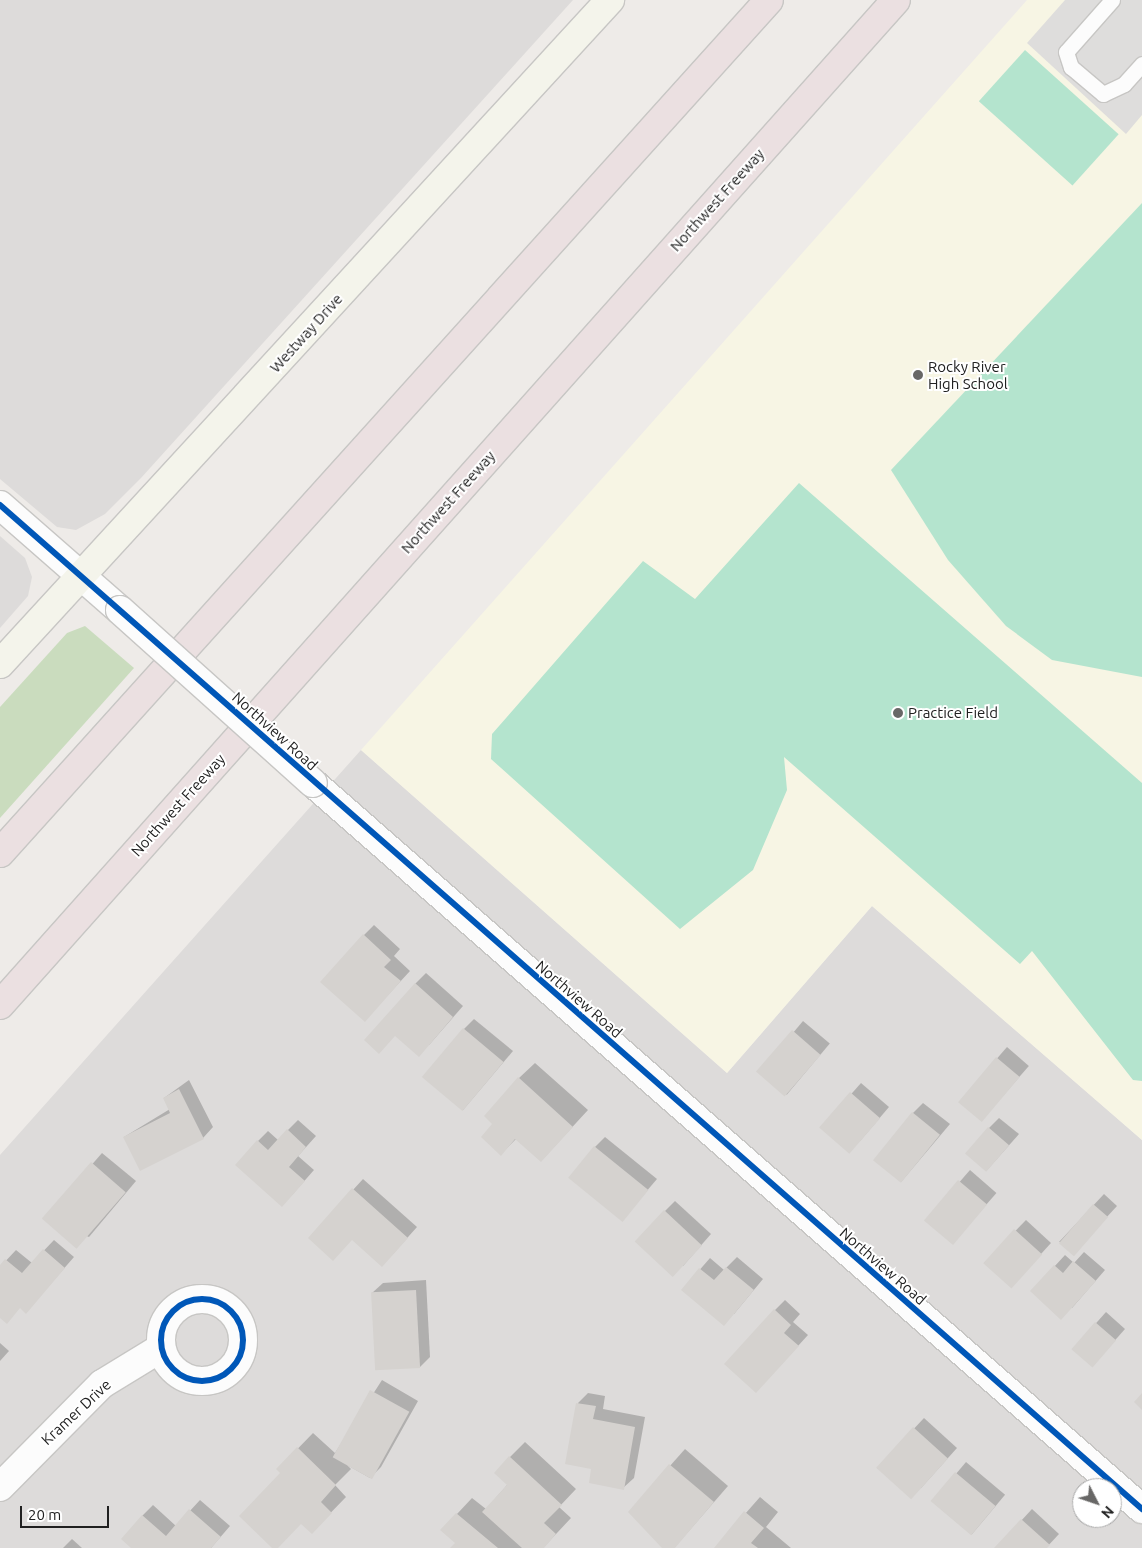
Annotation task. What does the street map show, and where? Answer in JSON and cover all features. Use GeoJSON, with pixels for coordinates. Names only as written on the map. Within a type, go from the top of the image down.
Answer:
{"type":"FeatureCollection","features":[{"type":"Feature","properties":{"kind":"highway"},"geometry":{"type":"LineString","coordinates":[[0,853],[769,0]]}},
{"type":"Feature","properties":{"kind":"highway","name":"Northwest Freeway"},"geometry":{"type":"LineString","coordinates":[[0,1005],[896,0]]}},
{"type":"Feature","properties":{"kind":"main road","name":"Westway Drive"},"geometry":{"type":"LineString","coordinates":[[0,664],[83,578],[610,0]]}},
{"type":"Feature","properties":{"kind":"street","name":"Northview Road"},"geometry":{"type":"LineString","coordinates":[[0,505],[1142,1509]]}},
{"type":"Feature","properties":{"kind":"street","name":"Kramer Drive"},"geometry":{"type":"LineString","coordinates":[[0,1487],[102,1384],[161,1348]]}},
{"type":"Feature","properties":{"kind":"lane"},"geometry":{"type":"LineString","coordinates":[[1112,0],[1066,52],[1071,67],[1103,94],[1124,84],[1142,64]]}},
{"type":"Feature","properties":{"kind":"shaded area"},"geometry":{"type":"Polygon","coordinates":[[[0,0],[573,0],[141,478],[105,514],[76,530],[57,527],[0,479],[0,0]]]}},
{"type":"Feature","properties":{"kind":"shaded area","name":"Rocky River High School"},"geometry":{"type":"Polygon","coordinates":[[[1027,0],[1142,0],[1142,1140],[872,906],[727,1073],[361,750],[1027,0]]]}},
{"type":"Feature","properties":{"kind":"shaded area"},"geometry":{"type":"Polygon","coordinates":[[[1065,0],[1142,0],[1142,115],[1126,134],[1027,43],[1065,0]]]}},
{"type":"Feature","properties":{"kind":"shaded area"},"geometry":{"type":"Polygon","coordinates":[[[0,536],[25,558],[32,577],[28,596],[0,628],[0,536]]]}},
{"type":"Feature","properties":{"kind":"shaded area"},"geometry":{"type":"Polygon","coordinates":[[[361,750],[727,1073],[872,906],[1142,1140],[1142,1548],[0,1548],[0,1155],[361,750]]]}},
{"type":"Feature","properties":{"kind":"green space"},"geometry":{"type":"Polygon","coordinates":[[[1025,50],[1119,134],[1072,186],[979,101],[1025,50]]]}},
{"type":"Feature","properties":{"kind":"green space"},"geometry":{"type":"Polygon","coordinates":[[[1142,203],[1142,677],[1052,660],[1006,626],[948,560],[891,470],[1142,203]]]}},
{"type":"Feature","properties":{"kind":"green space"},"geometry":{"type":"Polygon","coordinates":[[[799,483],[1142,783],[1142,1081],[1133,1080],[1032,951],[1020,964],[784,757],[787,790],[753,870],[680,929],[491,759],[492,734],[643,561],[695,599],[799,483]]]}},
{"type":"Feature","properties":{"kind":"green space"},"geometry":{"type":"Polygon","coordinates":[[[85,626],[134,668],[0,818],[0,707],[67,633],[85,626]]]}},
{"type":"Feature","properties":{"kind":"building"},"geometry":{"type":"Polygon","coordinates":[[[363,934],[391,960],[384,967],[401,981],[365,1022],[320,982],[363,934]]]}},
{"type":"Feature","properties":{"kind":"building"},"geometry":{"type":"Polygon","coordinates":[[[415,983],[453,1017],[419,1057],[395,1036],[379,1054],[364,1040],[415,983]]]}},
{"type":"Feature","properties":{"kind":"building"},"geometry":{"type":"Polygon","coordinates":[[[463,1028],[504,1062],[462,1111],[422,1077],[463,1028]]]}},
{"type":"Feature","properties":{"kind":"building"},"geometry":{"type":"Polygon","coordinates":[[[792,1030],[821,1055],[785,1096],[756,1072],[792,1030]]]}},
{"type":"Feature","properties":{"kind":"building"},"geometry":{"type":"Polygon","coordinates":[[[996,1057],[1020,1077],[982,1122],[958,1102],[996,1057]]]}},
{"type":"Feature","properties":{"kind":"building"},"geometry":{"type":"Polygon","coordinates":[[[518,1077],[573,1127],[541,1162],[515,1139],[501,1156],[481,1137],[492,1124],[484,1116],[518,1077]]]}},
{"type":"Feature","properties":{"kind":"building"},"geometry":{"type":"Polygon","coordinates":[[[179,1089],[204,1139],[140,1171],[123,1137],[170,1113],[163,1098],[179,1089]]]}},
{"type":"Feature","properties":{"kind":"building"},"geometry":{"type":"Polygon","coordinates":[[[850,1092],[880,1118],[849,1154],[819,1127],[850,1092]]]}},
{"type":"Feature","properties":{"kind":"building"},"geometry":{"type":"Polygon","coordinates":[[[912,1112],[940,1135],[901,1183],[873,1160],[912,1112]]]}},
{"type":"Feature","properties":{"kind":"building"},"geometry":{"type":"Polygon","coordinates":[[[988,1127],[1009,1145],[986,1172],[965,1153],[988,1127]]]}},
{"type":"Feature","properties":{"kind":"building"},"geometry":{"type":"Polygon","coordinates":[[[287,1129],[306,1147],[289,1167],[305,1181],[282,1207],[235,1165],[257,1140],[268,1150],[287,1129]]]}},
{"type":"Feature","properties":{"kind":"building"},"geometry":{"type":"Polygon","coordinates":[[[594,1146],[648,1190],[623,1222],[568,1178],[594,1146]]]}},
{"type":"Feature","properties":{"kind":"building"},"geometry":{"type":"Polygon","coordinates":[[[91,1162],[126,1192],[77,1249],[42,1219],[91,1162]]]}},
{"type":"Feature","properties":{"kind":"building"},"geometry":{"type":"Polygon","coordinates":[[[958,1180],[987,1204],[953,1245],[924,1221],[958,1180]]]}},
{"type":"Feature","properties":{"kind":"building"},"geometry":{"type":"Polygon","coordinates":[[[352,1188],[408,1238],[382,1267],[352,1240],[333,1261],[308,1238],[352,1188]]]}},
{"type":"Feature","properties":{"kind":"building"},"geometry":{"type":"Polygon","coordinates":[[[1093,1204],[1108,1217],[1074,1256],[1059,1243],[1093,1204]]]}},
{"type":"Feature","properties":{"kind":"building"},"geometry":{"type":"Polygon","coordinates":[[[664,1210],[702,1245],[673,1277],[635,1241],[664,1210]]]}},
{"type":"Feature","properties":{"kind":"building"},"geometry":{"type":"Polygon","coordinates":[[[1014,1229],[1042,1254],[1011,1289],[983,1263],[1014,1229]]]}},
{"type":"Feature","properties":{"kind":"building"},"geometry":{"type":"Polygon","coordinates":[[[43,1249],[65,1268],[26,1314],[20,1308],[7,1324],[0,1318],[0,1265],[5,1259],[22,1273],[43,1249]]]}},
{"type":"Feature","properties":{"kind":"building"},"geometry":{"type":"Polygon","coordinates":[[[1073,1261],[1096,1281],[1061,1320],[1030,1291],[1054,1265],[1063,1273],[1073,1261]]]}},
{"type":"Feature","properties":{"kind":"building"},"geometry":{"type":"Polygon","coordinates":[[[726,1267],[754,1290],[724,1326],[681,1290],[699,1268],[714,1280],[726,1267]]]}},
{"type":"Feature","properties":{"kind":"building"},"geometry":{"type":"Polygon","coordinates":[[[416,1290],[420,1368],[375,1370],[371,1292],[416,1290]]]}},
{"type":"Feature","properties":{"kind":"building"},"geometry":{"type":"Polygon","coordinates":[[[774,1309],[791,1325],[784,1333],[799,1346],[756,1393],[724,1364],[774,1309]]]}},
{"type":"Feature","properties":{"kind":"building"},"geometry":{"type":"Polygon","coordinates":[[[1095,1322],[1116,1340],[1093,1368],[1071,1349],[1095,1322]]]}},
{"type":"Feature","properties":{"kind":"building"},"geometry":{"type":"Polygon","coordinates":[[[370,1390],[409,1412],[372,1479],[333,1457],[370,1390]]]}},
{"type":"Feature","properties":{"kind":"building"},"geometry":{"type":"Polygon","coordinates":[[[1142,1393],[1142,1410],[1134,1402],[1142,1393]]]}},
{"type":"Feature","properties":{"kind":"building"},"geometry":{"type":"Polygon","coordinates":[[[576,1403],[596,1406],[593,1419],[635,1427],[624,1490],[589,1483],[591,1469],[565,1464],[576,1403]]]}},
{"type":"Feature","properties":{"kind":"building"},"geometry":{"type":"Polygon","coordinates":[[[913,1427],[948,1458],[911,1499],[876,1468],[913,1427]]]}},
{"type":"Feature","properties":{"kind":"building"},"geometry":{"type":"Polygon","coordinates":[[[297,1447],[336,1485],[321,1502],[332,1513],[312,1534],[301,1524],[278,1548],[272,1548],[239,1516],[280,1473],[276,1469],[297,1447]]]}},
{"type":"Feature","properties":{"kind":"building"},"geometry":{"type":"Polygon","coordinates":[[[509,1456],[562,1505],[544,1523],[556,1534],[544,1548],[522,1548],[482,1512],[507,1485],[494,1473],[509,1456]]]}},
{"type":"Feature","properties":{"kind":"building"},"geometry":{"type":"Polygon","coordinates":[[[669,1464],[714,1502],[675,1548],[662,1548],[628,1512],[669,1464]]]}},
{"type":"Feature","properties":{"kind":"building"},"geometry":{"type":"Polygon","coordinates":[[[955,1472],[996,1506],[971,1535],[931,1501],[955,1472]]]}},
{"type":"Feature","properties":{"kind":"building"},"geometry":{"type":"Polygon","coordinates":[[[189,1509],[221,1537],[211,1548],[131,1548],[121,1539],[142,1515],[166,1536],[189,1509]]]}},
{"type":"Feature","properties":{"kind":"building"},"geometry":{"type":"Polygon","coordinates":[[[744,1511],[764,1528],[751,1543],[758,1548],[714,1548],[744,1511]]]}},
{"type":"Feature","properties":{"kind":"building"},"geometry":{"type":"Polygon","coordinates":[[[456,1513],[498,1548],[450,1548],[455,1543],[440,1530],[456,1513]]]}},
{"type":"Feature","properties":{"kind":"building"},"geometry":{"type":"Polygon","coordinates":[[[1021,1519],[1050,1545],[1047,1548],[994,1548],[1021,1519]]]}},
{"type":"Feature","properties":{"kind":"cycle path"},"geometry":{"type":"LineString","coordinates":[[0,505],[1142,1509]]}},
{"type":"Feature","properties":{"kind":"cycle path"},"geometry":{"type":"LineString","coordinates":[[202,1299],[218,1302],[231,1311],[240,1324],[243,1340],[240,1356],[231,1369],[218,1378],[202,1381],[186,1378],[173,1369],[164,1356],[161,1340],[164,1324],[173,1311],[186,1302],[202,1299]]}},
{"type":"Feature","properties":{"kind":"place","name":"Rocky River High School"},"geometry":{"type":"Point","coordinates":[918,375]}},
{"type":"Feature","properties":{"kind":"place","name":"Practice Field"},"geometry":{"type":"Point","coordinates":[898,713]}}]}
